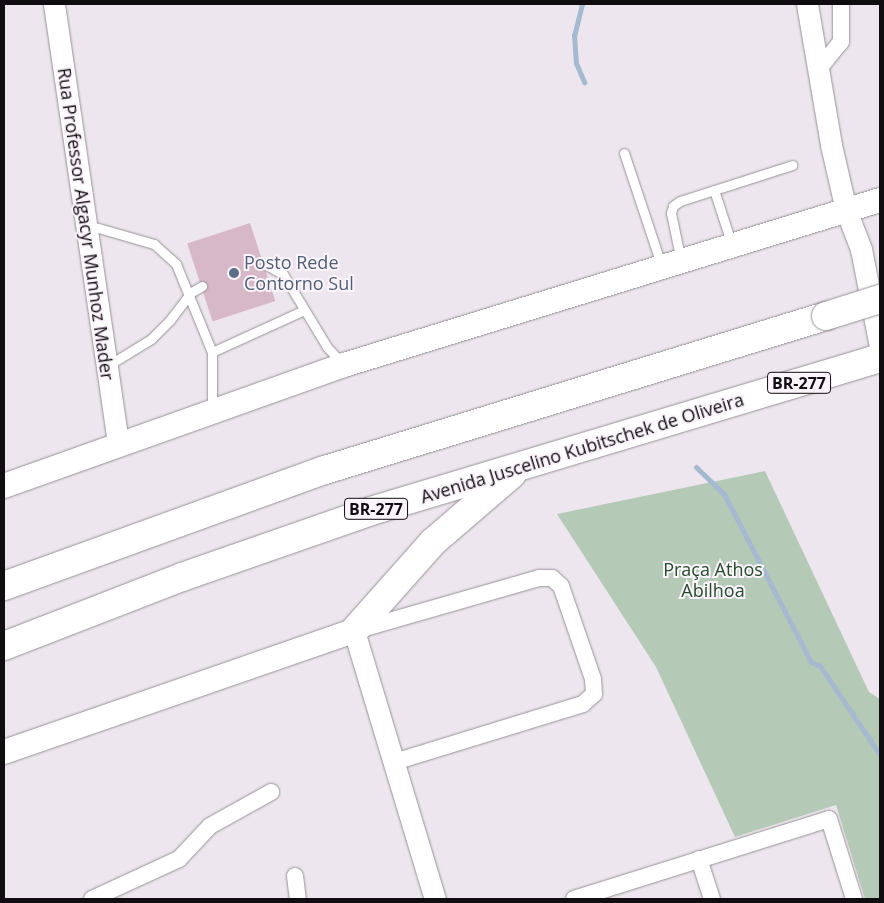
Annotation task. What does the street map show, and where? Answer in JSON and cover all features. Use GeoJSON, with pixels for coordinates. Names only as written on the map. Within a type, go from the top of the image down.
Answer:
{"type":"FeatureCollection","features":[{"type":"Feature","properties":{"kind":"highway"},"geometry":{"type":"LineString","coordinates":[[4,586],[325,470],[880,299]]}},
{"type":"Feature","properties":{"kind":"highway","name":"Avenida Juscelino Kubitschek de Oliveira"},"geometry":{"type":"LineString","coordinates":[[4,646],[286,539],[525,464],[880,358]]}},
{"type":"Feature","properties":{"kind":"highway"},"geometry":{"type":"LineString","coordinates":[[354,631],[453,523],[525,464]]}},
{"type":"Feature","properties":{"kind":"main road"},"geometry":{"type":"LineString","coordinates":[[4,486],[212,410],[344,365],[880,200]]}},
{"type":"Feature","properties":{"kind":"main road"},"geometry":{"type":"LineString","coordinates":[[4,752],[354,631]]}},
{"type":"Feature","properties":{"kind":"street","name":"Rua Professor Algacyr Munhoz Mader"},"geometry":{"type":"LineString","coordinates":[[54,4],[118,444]]}},
{"type":"Feature","properties":{"kind":"street"},"geometry":{"type":"LineString","coordinates":[[807,4],[846,210],[861,249],[880,347]]}},
{"type":"Feature","properties":{"kind":"street"},"geometry":{"type":"LineString","coordinates":[[818,70],[841,42],[841,4]]}},
{"type":"Feature","properties":{"kind":"street"},"geometry":{"type":"LineString","coordinates":[[394,762],[583,704],[594,694],[593,680],[561,586],[552,578],[539,578],[354,631],[394,762],[436,899]]}},
{"type":"Feature","properties":{"kind":"street"},"geometry":{"type":"LineString","coordinates":[[91,899],[179,859],[210,826],[271,792]]}},
{"type":"Feature","properties":{"kind":"street"},"geometry":{"type":"LineString","coordinates":[[574,899],[829,819],[854,899]]}},
{"type":"Feature","properties":{"kind":"street"},"geometry":{"type":"LineString","coordinates":[[700,859],[712,899]]}},
{"type":"Feature","properties":{"kind":"street"},"geometry":{"type":"LineString","coordinates":[[295,876],[298,899]]}},
{"type":"Feature","properties":{"kind":"lane"},"geometry":{"type":"LineString","coordinates":[[624,153],[672,264]]}},
{"type":"Feature","properties":{"kind":"lane"},"geometry":{"type":"LineString","coordinates":[[672,264],[671,214],[673,206],[714,190],[792,165]]}},
{"type":"Feature","properties":{"kind":"lane"},"geometry":{"type":"LineString","coordinates":[[714,190],[733,245]]}},
{"type":"Feature","properties":{"kind":"lane"},"geometry":{"type":"LineString","coordinates":[[86,224],[100,231],[154,244],[176,264],[190,293],[212,352],[212,410]]}},
{"type":"Feature","properties":{"kind":"lane"},"geometry":{"type":"LineString","coordinates":[[266,265],[283,274],[327,347],[344,365]]}},
{"type":"Feature","properties":{"kind":"lane"},"geometry":{"type":"LineString","coordinates":[[107,367],[151,339],[170,320],[190,293],[202,286]]}},
{"type":"Feature","properties":{"kind":"lane"},"geometry":{"type":"LineString","coordinates":[[212,352],[304,310]]}},
{"type":"Feature","properties":{"kind":"green space","name":"Praça Athos Abilhoa"},"geometry":{"type":"Polygon","coordinates":[[[765,471],[869,692],[880,699],[880,899],[865,899],[836,805],[735,837],[656,667],[557,514],[765,471]]]}},
{"type":"Feature","properties":{"kind":"building"},"geometry":{"type":"Polygon","coordinates":[[[250,223],[275,301],[213,321],[187,243],[250,223]]]}},
{"type":"Feature","properties":{"kind":"waterway"},"geometry":{"type":"LineString","coordinates":[[582,4],[574,35],[576,63],[584,82]]}},
{"type":"Feature","properties":{"kind":"waterway"},"geometry":{"type":"LineString","coordinates":[[696,467],[724,494],[811,662],[820,666],[880,755]]}},
{"type":"Feature","properties":{"kind":"place","name":"Posto Rede Contorno Sul"},"geometry":{"type":"Point","coordinates":[234,273]}}]}
